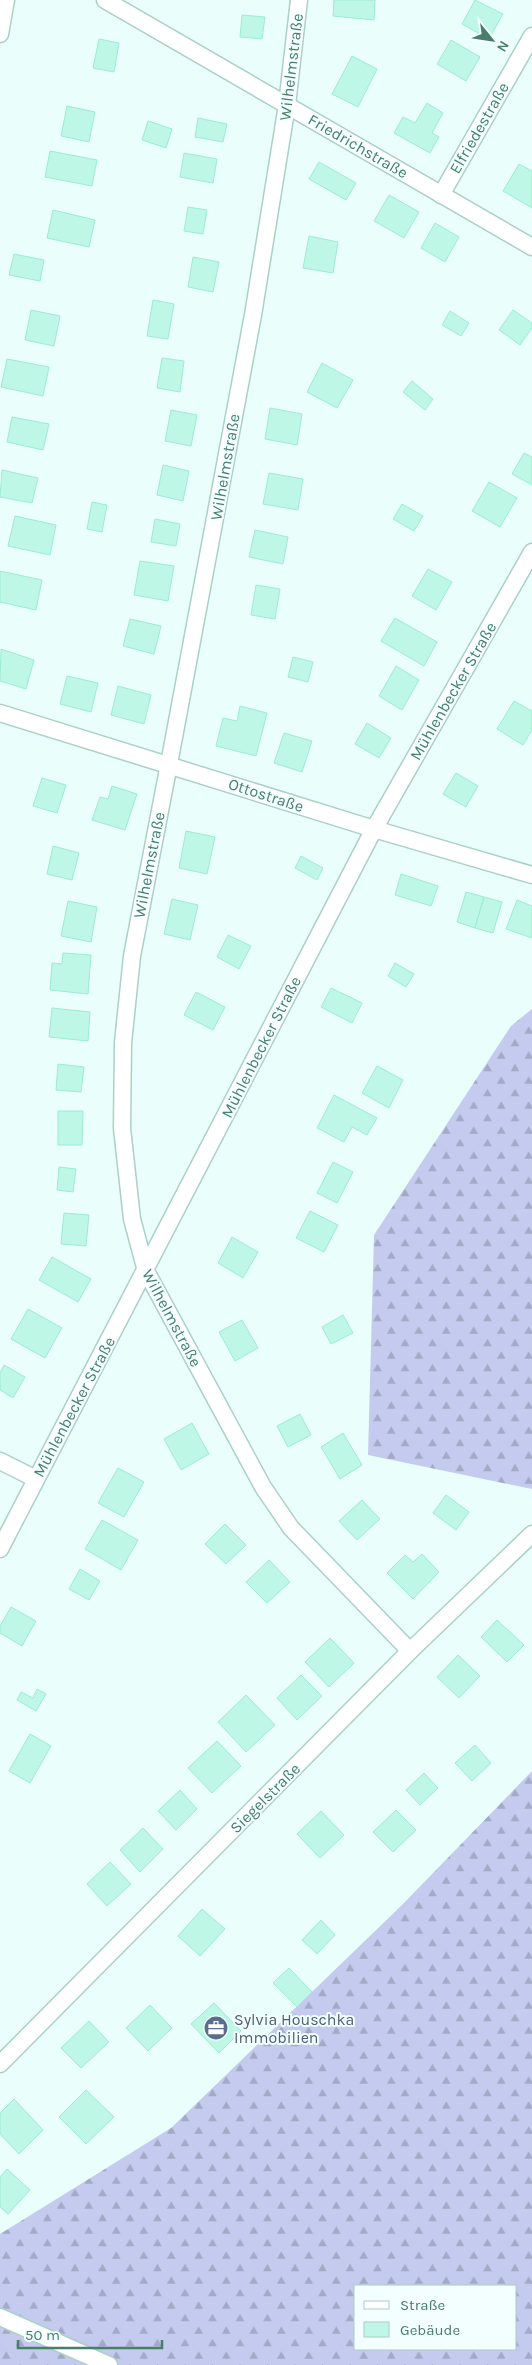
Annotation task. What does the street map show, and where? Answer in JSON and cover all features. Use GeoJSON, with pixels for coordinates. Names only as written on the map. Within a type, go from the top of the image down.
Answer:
{"type":"FeatureCollection","features":[{"type":"Feature","properties":{"kind":"street"},"geometry":{"type":"LineString","coordinates":[[0,34],[6,0]]}},
{"type":"Feature","properties":{"kind":"street","name":"Friedrichstraße"},"geometry":{"type":"LineString","coordinates":[[105,0],[532,247]]}},
{"type":"Feature","properties":{"kind":"street","name":"Wilhelmstraße"},"geometry":{"type":"LineString","coordinates":[[299,0],[287,105],[253,315],[170,764],[132,956],[123,1043],[122,1101],[124,1153],[132,1218],[146,1271],[278,1511],[302,1539],[410,1651]]}},
{"type":"Feature","properties":{"kind":"street","name":"Elfriedestraße"},"geometry":{"type":"LineString","coordinates":[[441,195],[532,36]]}},
{"type":"Feature","properties":{"kind":"street","name":"Mühlenbecker Straße"},"geometry":{"type":"LineString","coordinates":[[0,1549],[374,829],[532,552]]}},
{"type":"Feature","properties":{"kind":"street","name":"Ottostraße"},"geometry":{"type":"LineString","coordinates":[[0,713],[170,764],[374,829],[532,875]]}},
{"type":"Feature","properties":{"kind":"street"},"geometry":{"type":"LineString","coordinates":[[0,1461],[36,1479]]}},
{"type":"Feature","properties":{"kind":"street","name":"Siegelstraße"},"geometry":{"type":"LineString","coordinates":[[0,2064],[410,1651],[532,1534]]}},
{"type":"Feature","properties":{"kind":"street"},"geometry":{"type":"LineString","coordinates":[[0,2317],[109,2365]]}},
{"type":"Feature","properties":{"kind":"green space"},"geometry":{"type":"Polygon","coordinates":[[[532,1009],[532,1489],[368,1455],[374,1235],[511,1026],[532,1009]]]}},
{"type":"Feature","properties":{"kind":"green space"},"geometry":{"type":"Polygon","coordinates":[[[532,1771],[532,2365],[0,2365],[0,2234],[171,2128],[402,1905],[532,1771]]]}},
{"type":"Feature","properties":{"kind":"building"},"geometry":{"type":"Polygon","coordinates":[[[334,0],[375,0],[374,20],[333,16],[334,0]]]}},
{"type":"Feature","properties":{"kind":"building"},"geometry":{"type":"Polygon","coordinates":[[[475,0],[503,14],[489,39],[462,24],[475,0]]]}},
{"type":"Feature","properties":{"kind":"building"},"geometry":{"type":"Polygon","coordinates":[[[242,15],[265,17],[262,39],[240,37],[242,15]]]}},
{"type":"Feature","properties":{"kind":"building"},"geometry":{"type":"Polygon","coordinates":[[[99,39],[119,43],[114,72],[93,68],[99,39]]]}},
{"type":"Feature","properties":{"kind":"building"},"geometry":{"type":"Polygon","coordinates":[[[451,40],[480,57],[466,81],[437,64],[451,40]]]}},
{"type":"Feature","properties":{"kind":"building"},"geometry":{"type":"Polygon","coordinates":[[[352,56],[377,69],[358,107],[332,94],[352,56]]]}},
{"type":"Feature","properties":{"kind":"building"},"geometry":{"type":"Polygon","coordinates":[[[427,103],[443,113],[432,133],[439,137],[430,153],[394,133],[403,117],[415,123],[427,103]]]}},
{"type":"Feature","properties":{"kind":"building"},"geometry":{"type":"Polygon","coordinates":[[[67,106],[95,112],[89,142],[61,136],[67,106]]]}},
{"type":"Feature","properties":{"kind":"building"},"geometry":{"type":"Polygon","coordinates":[[[198,118],[227,124],[223,142],[195,137],[198,118]]]}},
{"type":"Feature","properties":{"kind":"building"},"geometry":{"type":"Polygon","coordinates":[[[148,121],[172,129],[166,148],[142,140],[148,121]]]}},
{"type":"Feature","properties":{"kind":"building"},"geometry":{"type":"Polygon","coordinates":[[[50,151],[97,160],[92,186],[45,177],[50,151]]]}},
{"type":"Feature","properties":{"kind":"building"},"geometry":{"type":"Polygon","coordinates":[[[184,153],[217,159],[213,183],[180,177],[184,153]]]}},
{"type":"Feature","properties":{"kind":"building"},"geometry":{"type":"Polygon","coordinates":[[[319,162],[356,183],[346,200],[309,179],[319,162]]]}},
{"type":"Feature","properties":{"kind":"building"},"geometry":{"type":"Polygon","coordinates":[[[519,164],[532,171],[532,208],[503,191],[519,164]]]}},
{"type":"Feature","properties":{"kind":"building"},"geometry":{"type":"Polygon","coordinates":[[[389,195],[419,212],[404,238],[374,221],[389,195]]]}},
{"type":"Feature","properties":{"kind":"building"},"geometry":{"type":"Polygon","coordinates":[[[188,207],[207,210],[203,234],[184,231],[188,207]]]}},
{"type":"Feature","properties":{"kind":"building"},"geometry":{"type":"Polygon","coordinates":[[[53,210],[95,220],[89,247],[47,238],[53,210]]]}},
{"type":"Feature","properties":{"kind":"building"},"geometry":{"type":"Polygon","coordinates":[[[435,223],[459,237],[445,262],[421,248],[435,223]]]}},
{"type":"Feature","properties":{"kind":"building"},"geometry":{"type":"Polygon","coordinates":[[[309,236],[338,242],[333,273],[303,268],[309,236]]]}},
{"type":"Feature","properties":{"kind":"building"},"geometry":{"type":"Polygon","coordinates":[[[14,254],[44,260],[40,281],[9,275],[14,254]]]}},
{"type":"Feature","properties":{"kind":"building"},"geometry":{"type":"Polygon","coordinates":[[[193,257],[219,262],[213,292],[188,287],[193,257]]]}},
{"type":"Feature","properties":{"kind":"building"},"geometry":{"type":"Polygon","coordinates":[[[153,300],[174,304],[168,339],[147,336],[153,300]]]}},
{"type":"Feature","properties":{"kind":"building"},"geometry":{"type":"Polygon","coordinates":[[[31,310],[60,316],[54,346],[25,340],[31,310]]]}},
{"type":"Feature","properties":{"kind":"building"},"geometry":{"type":"Polygon","coordinates":[[[513,310],[532,323],[532,328],[520,345],[499,330],[513,310]]]}},
{"type":"Feature","properties":{"kind":"building"},"geometry":{"type":"Polygon","coordinates":[[[450,311],[469,323],[461,336],[442,325],[450,311]]]}},
{"type":"Feature","properties":{"kind":"building"},"geometry":{"type":"Polygon","coordinates":[[[162,358],[184,361],[180,392],[157,388],[162,358]]]}},
{"type":"Feature","properties":{"kind":"building"},"geometry":{"type":"Polygon","coordinates":[[[7,359],[49,367],[43,396],[1,387],[7,359]]]}},
{"type":"Feature","properties":{"kind":"building"},"geometry":{"type":"Polygon","coordinates":[[[322,363],[353,380],[337,408],[307,392],[322,363]]]}},
{"type":"Feature","properties":{"kind":"building"},"geometry":{"type":"Polygon","coordinates":[[[412,381],[433,399],[425,410],[403,392],[412,381]]]}},
{"type":"Feature","properties":{"kind":"building"},"geometry":{"type":"Polygon","coordinates":[[[270,408],[302,414],[297,445],[265,439],[270,408]]]}},
{"type":"Feature","properties":{"kind":"building"},"geometry":{"type":"Polygon","coordinates":[[[171,410],[197,415],[191,446],[165,441],[171,410]]]}},
{"type":"Feature","properties":{"kind":"building"},"geometry":{"type":"Polygon","coordinates":[[[12,417],[49,424],[43,450],[7,442],[12,417]]]}},
{"type":"Feature","properties":{"kind":"building"},"geometry":{"type":"Polygon","coordinates":[[[524,453],[532,457],[532,485],[512,474],[524,453]]]}},
{"type":"Feature","properties":{"kind":"building"},"geometry":{"type":"Polygon","coordinates":[[[163,465],[189,471],[183,501],[157,495],[163,465]]]}},
{"type":"Feature","properties":{"kind":"building"},"geometry":{"type":"Polygon","coordinates":[[[2,470],[38,478],[32,503],[0,497],[2,470]]]}},
{"type":"Feature","properties":{"kind":"building"},"geometry":{"type":"Polygon","coordinates":[[[269,473],[303,479],[298,510],[263,504],[269,473]]]}},
{"type":"Feature","properties":{"kind":"building"},"geometry":{"type":"Polygon","coordinates":[[[489,482],[517,498],[500,527],[472,511],[489,482]]]}},
{"type":"Feature","properties":{"kind":"building"},"geometry":{"type":"Polygon","coordinates":[[[92,502],[107,505],[102,532],[87,529],[92,502]]]}},
{"type":"Feature","properties":{"kind":"building"},"geometry":{"type":"Polygon","coordinates":[[[402,504],[423,516],[414,531],[393,519],[402,504]]]}},
{"type":"Feature","properties":{"kind":"building"},"geometry":{"type":"Polygon","coordinates":[[[15,516],[56,525],[50,555],[8,546],[15,516]]]}},
{"type":"Feature","properties":{"kind":"building"},"geometry":{"type":"Polygon","coordinates":[[[155,519],[180,524],[176,546],[151,542],[155,519]]]}},
{"type":"Feature","properties":{"kind":"building"},"geometry":{"type":"Polygon","coordinates":[[[255,530],[288,537],[283,564],[249,557],[255,530]]]}},
{"type":"Feature","properties":{"kind":"building"},"geometry":{"type":"Polygon","coordinates":[[[140,561],[174,566],[168,601],[134,595],[140,561]]]}},
{"type":"Feature","properties":{"kind":"building"},"geometry":{"type":"Polygon","coordinates":[[[428,569],[452,582],[436,610],[412,596],[428,569]]]}},
{"type":"Feature","properties":{"kind":"building"},"geometry":{"type":"Polygon","coordinates":[[[0,571],[42,580],[36,610],[0,602],[0,571]]]}},
{"type":"Feature","properties":{"kind":"building"},"geometry":{"type":"Polygon","coordinates":[[[256,585],[280,589],[275,619],[251,615],[256,585]]]}},
{"type":"Feature","properties":{"kind":"building"},"geometry":{"type":"Polygon","coordinates":[[[395,618],[437,642],[424,666],[381,641],[395,618]]]}},
{"type":"Feature","properties":{"kind":"building"},"geometry":{"type":"Polygon","coordinates":[[[130,619],[161,626],[154,654],[123,646],[130,619]]]}},
{"type":"Feature","properties":{"kind":"building"},"geometry":{"type":"Polygon","coordinates":[[[1,649],[34,660],[26,689],[0,681],[1,649]]]}},
{"type":"Feature","properties":{"kind":"building"},"geometry":{"type":"Polygon","coordinates":[[[293,657],[313,662],[308,682],[288,677],[293,657]]]}},
{"type":"Feature","properties":{"kind":"building"},"geometry":{"type":"Polygon","coordinates":[[[396,666],[419,680],[402,710],[379,696],[396,666]]]}},
{"type":"Feature","properties":{"kind":"building"},"geometry":{"type":"Polygon","coordinates":[[[67,676],[98,683],[91,712],[60,704],[67,676]]]}},
{"type":"Feature","properties":{"kind":"building"},"geometry":{"type":"Polygon","coordinates":[[[118,686],[151,695],[144,724],[111,715],[118,686]]]}},
{"type":"Feature","properties":{"kind":"building"},"geometry":{"type":"Polygon","coordinates":[[[514,701],[532,711],[532,730],[523,745],[497,729],[514,701]]]}},
{"type":"Feature","properties":{"kind":"building"},"geometry":{"type":"Polygon","coordinates":[[[240,706],[267,713],[256,756],[216,746],[223,718],[237,721],[240,706]]]}},
{"type":"Feature","properties":{"kind":"building"},"geometry":{"type":"Polygon","coordinates":[[[367,723],[391,738],[379,758],[355,744],[367,723]]]}},
{"type":"Feature","properties":{"kind":"building"},"geometry":{"type":"Polygon","coordinates":[[[284,733],[312,741],[302,772],[274,763],[284,733]]]}},
{"type":"Feature","properties":{"kind":"building"},"geometry":{"type":"Polygon","coordinates":[[[456,773],[478,786],[466,807],[443,794],[456,773]]]}},
{"type":"Feature","properties":{"kind":"building"},"geometry":{"type":"Polygon","coordinates":[[[42,778],[66,785],[57,813],[33,806],[42,778]]]}},
{"type":"Feature","properties":{"kind":"building"},"geometry":{"type":"Polygon","coordinates":[[[112,786],[137,794],[125,830],[92,820],[100,797],[108,799],[112,786]]]}},
{"type":"Feature","properties":{"kind":"building"},"geometry":{"type":"Polygon","coordinates":[[[186,831],[215,837],[207,874],[179,868],[186,831]]]}},
{"type":"Feature","properties":{"kind":"building"},"geometry":{"type":"Polygon","coordinates":[[[53,846],[79,853],[72,880],[47,874],[53,846]]]}},
{"type":"Feature","properties":{"kind":"building"},"geometry":{"type":"Polygon","coordinates":[[[301,856],[323,868],[317,880],[295,868],[301,856]]]}},
{"type":"Feature","properties":{"kind":"building"},"geometry":{"type":"Polygon","coordinates":[[[401,874],[438,886],[431,906],[395,895],[401,874]]]}},
{"type":"Feature","properties":{"kind":"building"},"geometry":{"type":"Polygon","coordinates":[[[466,892],[484,897],[475,928],[457,922],[466,892]]]}},
{"type":"Feature","properties":{"kind":"building"},"geometry":{"type":"Polygon","coordinates":[[[484,897],[502,902],[493,933],[475,928],[484,897]]]}},
{"type":"Feature","properties":{"kind":"building"},"geometry":{"type":"Polygon","coordinates":[[[172,899],[198,905],[190,940],[164,934],[172,899]]]}},
{"type":"Feature","properties":{"kind":"building"},"geometry":{"type":"Polygon","coordinates":[[[517,900],[532,906],[532,938],[506,929],[517,900]]]}},
{"type":"Feature","properties":{"kind":"building"},"geometry":{"type":"Polygon","coordinates":[[[68,901],[97,907],[91,942],[61,936],[68,901]]]}},
{"type":"Feature","properties":{"kind":"building"},"geometry":{"type":"Polygon","coordinates":[[[228,935],[251,946],[239,969],[217,957],[228,935]]]}},
{"type":"Feature","properties":{"kind":"building"},"geometry":{"type":"Polygon","coordinates":[[[63,953],[91,955],[88,994],[50,990],[52,963],[62,964],[63,953]]]}},
{"type":"Feature","properties":{"kind":"building"},"geometry":{"type":"Polygon","coordinates":[[[395,963],[414,974],[406,987],[388,976],[395,963]]]}},
{"type":"Feature","properties":{"kind":"building"},"geometry":{"type":"Polygon","coordinates":[[[331,988],[362,1003],[352,1023],[321,1007],[331,988]]]}},
{"type":"Feature","properties":{"kind":"building"},"geometry":{"type":"Polygon","coordinates":[[[196,992],[225,1007],[213,1030],[184,1015],[196,992]]]}},
{"type":"Feature","properties":{"kind":"building"},"geometry":{"type":"Polygon","coordinates":[[[52,1008],[90,1012],[88,1041],[49,1037],[52,1008]]]}},
{"type":"Feature","properties":{"kind":"building"},"geometry":{"type":"Polygon","coordinates":[[[58,1064],[84,1067],[81,1092],[56,1090],[58,1064]]]}},
{"type":"Feature","properties":{"kind":"building"},"geometry":{"type":"Polygon","coordinates":[[[377,1066],[403,1080],[389,1108],[362,1093],[377,1066]]]}},
{"type":"Feature","properties":{"kind":"building"},"geometry":{"type":"Polygon","coordinates":[[[334,1095],[377,1118],[367,1135],[352,1127],[344,1142],[317,1128],[334,1095]]]}},
{"type":"Feature","properties":{"kind":"building"},"geometry":{"type":"Polygon","coordinates":[[[58,1111],[83,1111],[82,1145],[58,1145],[58,1111]]]}},
{"type":"Feature","properties":{"kind":"building"},"geometry":{"type":"Polygon","coordinates":[[[333,1162],[353,1172],[337,1203],[317,1193],[333,1162]]]}},
{"type":"Feature","properties":{"kind":"building"},"geometry":{"type":"Polygon","coordinates":[[[59,1167],[76,1169],[73,1192],[57,1190],[59,1167]]]}},
{"type":"Feature","properties":{"kind":"building"},"geometry":{"type":"Polygon","coordinates":[[[310,1211],[338,1225],[324,1252],[296,1238],[310,1211]]]}},
{"type":"Feature","properties":{"kind":"building"},"geometry":{"type":"Polygon","coordinates":[[[64,1213],[89,1215],[86,1246],[61,1244],[64,1213]]]}},
{"type":"Feature","properties":{"kind":"building"},"geometry":{"type":"Polygon","coordinates":[[[232,1237],[258,1252],[243,1278],[218,1263],[232,1237]]]}},
{"type":"Feature","properties":{"kind":"building"},"geometry":{"type":"Polygon","coordinates":[[[52,1257],[91,1279],[78,1302],[39,1280],[52,1257]]]}},
{"type":"Feature","properties":{"kind":"building"},"geometry":{"type":"Polygon","coordinates":[[[28,1309],[62,1328],[45,1358],[11,1339],[28,1309]]]}},
{"type":"Feature","properties":{"kind":"building"},"geometry":{"type":"Polygon","coordinates":[[[343,1315],[353,1333],[331,1344],[322,1327],[343,1315]]]}},
{"type":"Feature","properties":{"kind":"building"},"geometry":{"type":"Polygon","coordinates":[[[242,1320],[258,1348],[235,1361],[219,1332],[242,1320]]]}},
{"type":"Feature","properties":{"kind":"building"},"geometry":{"type":"Polygon","coordinates":[[[4,1365],[25,1377],[13,1398],[0,1390],[0,1373],[4,1365]]]}},
{"type":"Feature","properties":{"kind":"building"},"geometry":{"type":"Polygon","coordinates":[[[300,1414],[311,1435],[288,1447],[277,1426],[300,1414]]]}},
{"type":"Feature","properties":{"kind":"building"},"geometry":{"type":"Polygon","coordinates":[[[192,1423],[209,1454],[181,1470],[164,1439],[192,1423]]]}},
{"type":"Feature","properties":{"kind":"building"},"geometry":{"type":"Polygon","coordinates":[[[343,1433],[362,1465],[340,1479],[321,1447],[343,1433]]]}},
{"type":"Feature","properties":{"kind":"building"},"geometry":{"type":"Polygon","coordinates":[[[118,1468],[144,1482],[124,1517],[98,1503],[118,1468]]]}},
{"type":"Feature","properties":{"kind":"building"},"geometry":{"type":"Polygon","coordinates":[[[446,1495],[469,1512],[456,1530],[433,1513],[446,1495]]]}},
{"type":"Feature","properties":{"kind":"building"},"geometry":{"type":"Polygon","coordinates":[[[362,1500],[380,1519],[357,1540],[339,1521],[362,1500]]]}},
{"type":"Feature","properties":{"kind":"building"},"geometry":{"type":"Polygon","coordinates":[[[102,1520],[138,1540],[121,1570],[85,1549],[102,1520]]]}},
{"type":"Feature","properties":{"kind":"building"},"geometry":{"type":"Polygon","coordinates":[[[225,1524],[246,1545],[226,1564],[205,1544],[225,1524]]]}},
{"type":"Feature","properties":{"kind":"building"},"geometry":{"type":"Polygon","coordinates":[[[422,1554],[439,1572],[413,1599],[387,1573],[405,1555],[413,1562],[422,1554]]]}},
{"type":"Feature","properties":{"kind":"building"},"geometry":{"type":"Polygon","coordinates":[[[269,1560],[290,1582],[267,1603],[246,1582],[269,1560]]]}},
{"type":"Feature","properties":{"kind":"building"},"geometry":{"type":"Polygon","coordinates":[[[80,1569],[100,1581],[89,1600],[69,1589],[80,1569]]]}},
{"type":"Feature","properties":{"kind":"building"},"geometry":{"type":"Polygon","coordinates":[[[11,1607],[36,1621],[22,1646],[0,1633],[0,1626],[11,1607]]]}},
{"type":"Feature","properties":{"kind":"building"},"geometry":{"type":"Polygon","coordinates":[[[497,1620],[524,1645],[507,1662],[481,1637],[497,1620]]]}},
{"type":"Feature","properties":{"kind":"building"},"geometry":{"type":"Polygon","coordinates":[[[330,1638],[354,1663],[329,1687],[305,1662],[330,1638]]]}},
{"type":"Feature","properties":{"kind":"building"},"geometry":{"type":"Polygon","coordinates":[[[458,1655],[480,1676],[459,1698],[437,1677],[458,1655]]]}},
{"type":"Feature","properties":{"kind":"building"},"geometry":{"type":"Polygon","coordinates":[[[301,1675],[322,1696],[297,1720],[277,1698],[301,1675]]]}},
{"type":"Feature","properties":{"kind":"building"},"geometry":{"type":"Polygon","coordinates":[[[37,1689],[46,1694],[36,1711],[17,1700],[21,1692],[33,1698],[37,1689]]]}},
{"type":"Feature","properties":{"kind":"building"},"geometry":{"type":"Polygon","coordinates":[[[246,1695],[275,1725],[246,1752],[218,1722],[246,1695]]]}},
{"type":"Feature","properties":{"kind":"building"},"geometry":{"type":"Polygon","coordinates":[[[30,1734],[51,1746],[30,1783],[9,1771],[30,1734]]]}},
{"type":"Feature","properties":{"kind":"building"},"geometry":{"type":"Polygon","coordinates":[[[217,1741],[241,1766],[212,1793],[188,1768],[217,1741]]]}},
{"type":"Feature","properties":{"kind":"building"},"geometry":{"type":"Polygon","coordinates":[[[475,1745],[491,1763],[472,1781],[455,1763],[475,1745]]]}},
{"type":"Feature","properties":{"kind":"building"},"geometry":{"type":"Polygon","coordinates":[[[424,1773],[438,1788],[420,1805],[406,1790],[424,1773]]]}},
{"type":"Feature","properties":{"kind":"building"},"geometry":{"type":"Polygon","coordinates":[[[180,1790],[197,1809],[176,1830],[158,1811],[180,1790]]]}},
{"type":"Feature","properties":{"kind":"building"},"geometry":{"type":"Polygon","coordinates":[[[396,1810],[416,1830],[393,1852],[373,1832],[396,1810]]]}},
{"type":"Feature","properties":{"kind":"building"},"geometry":{"type":"Polygon","coordinates":[[[321,1811],[344,1835],[320,1858],[297,1834],[321,1811]]]}},
{"type":"Feature","properties":{"kind":"building"},"geometry":{"type":"Polygon","coordinates":[[[143,1828],[163,1849],[140,1872],[120,1850],[143,1828]]]}},
{"type":"Feature","properties":{"kind":"building"},"geometry":{"type":"Polygon","coordinates":[[[110,1862],[131,1884],[107,1906],[87,1884],[110,1862]]]}},
{"type":"Feature","properties":{"kind":"building"},"geometry":{"type":"Polygon","coordinates":[[[202,1909],[225,1929],[200,1956],[178,1936],[202,1909]]]}},
{"type":"Feature","properties":{"kind":"building"},"geometry":{"type":"Polygon","coordinates":[[[321,1920],[335,1935],[317,1954],[302,1940],[321,1920]]]}},
{"type":"Feature","properties":{"kind":"building"},"geometry":{"type":"Polygon","coordinates":[[[289,1968],[312,1992],[297,2007],[273,1983],[289,1968]]]}},
{"type":"Feature","properties":{"kind":"building","name":"Sylvia Houschka Immobilien"},"geometry":{"type":"Polygon","coordinates":[[[214,2003],[241,2031],[219,2053],[191,2024],[214,2003]]]}},
{"type":"Feature","properties":{"kind":"building"},"geometry":{"type":"Polygon","coordinates":[[[150,2005],[172,2028],[148,2051],[126,2028],[150,2005]]]}},
{"type":"Feature","properties":{"kind":"building"},"geometry":{"type":"Polygon","coordinates":[[[89,2021],[109,2042],[81,2068],[61,2048],[89,2021]]]}},
{"type":"Feature","properties":{"kind":"building"},"geometry":{"type":"Polygon","coordinates":[[[86,2090],[114,2117],[86,2144],[59,2117],[86,2090]]]}},
{"type":"Feature","properties":{"kind":"building"},"geometry":{"type":"Polygon","coordinates":[[[14,2099],[43,2130],[19,2154],[0,2134],[0,2113],[14,2099]]]}},
{"type":"Feature","properties":{"kind":"building"},"geometry":{"type":"Polygon","coordinates":[[[7,2169],[30,2190],[8,2214],[0,2207],[0,2177],[7,2169]]]}},
{"type":"Feature","properties":{"kind":"place","name":"Sylvia Houschka Immobilien"},"geometry":{"type":"Point","coordinates":[216,2028]}}]}
